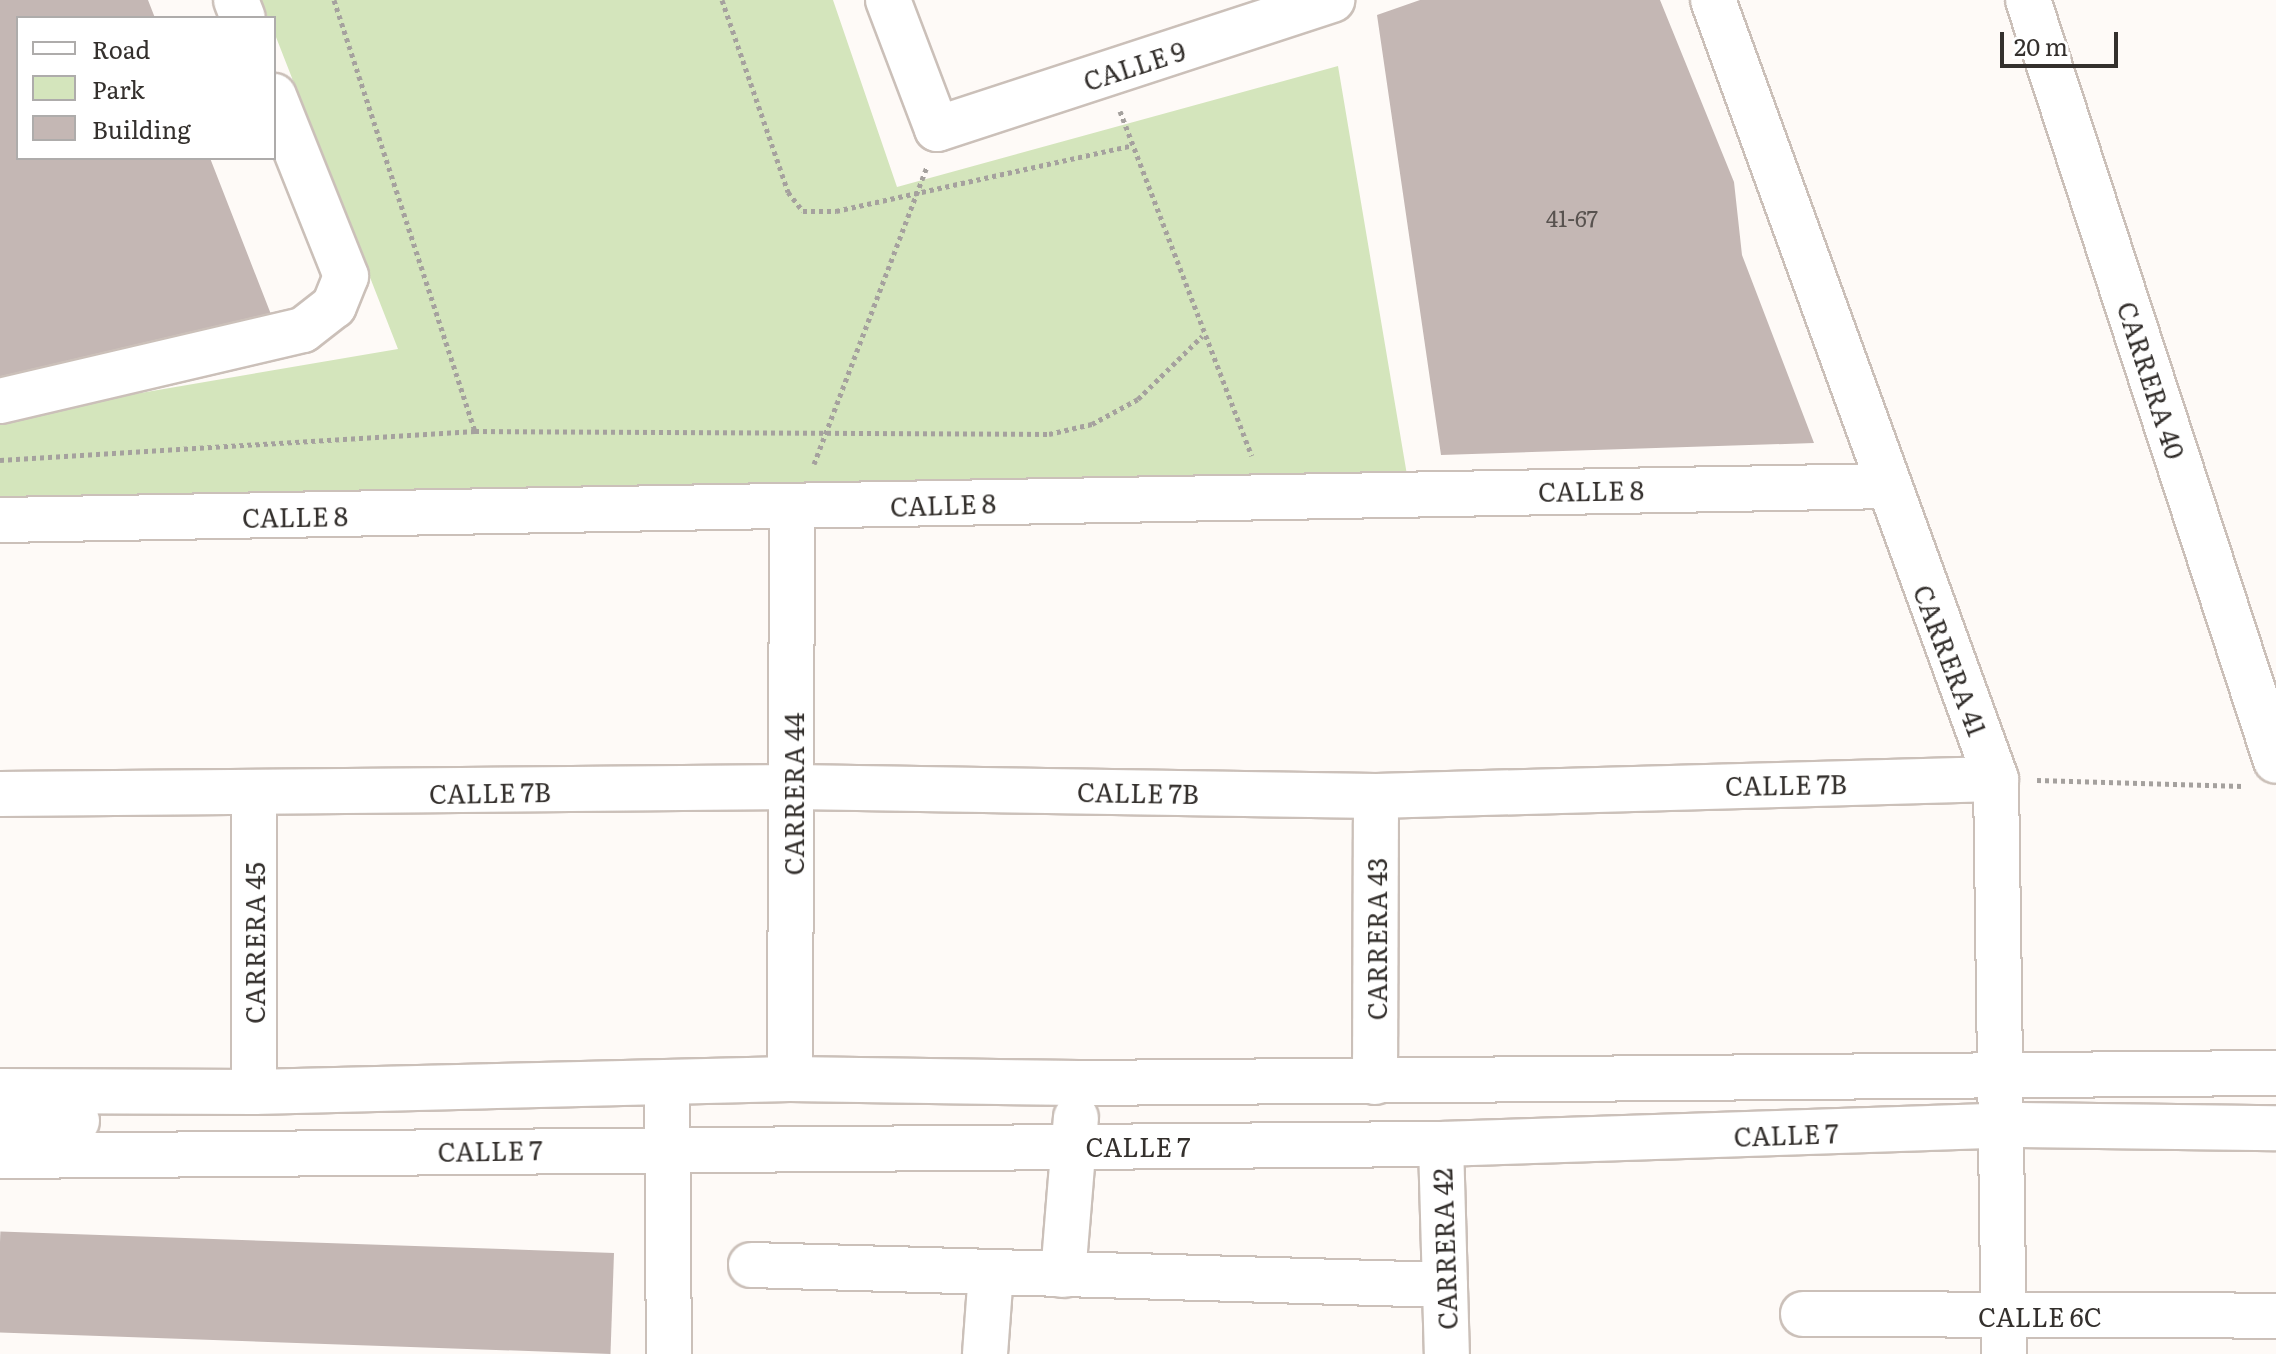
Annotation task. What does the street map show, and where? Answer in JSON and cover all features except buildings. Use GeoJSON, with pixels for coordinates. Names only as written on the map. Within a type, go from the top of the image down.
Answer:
{"type":"FeatureCollection","features":[{"type":"Feature","properties":{"kind":"street"},"geometry":{"type":"LineString","coordinates":[[888,0],[937,129]]}},
{"type":"Feature","properties":{"kind":"street","name":"CALLE 9"},"geometry":{"type":"LineString","coordinates":[[937,129],[1332,0]]}},
{"type":"Feature","properties":{"kind":"street","name":"CARRERA 41"},"geometry":{"type":"LineString","coordinates":[[1713,0],[1885,486],[1996,779],[1997,1076],[2001,1127],[2004,1335]]}},
{"type":"Feature","properties":{"kind":"street","name":"CARRERA 40"},"geometry":{"type":"LineString","coordinates":[[2028,0],[2268,774]]}},
{"type":"Feature","properties":{"kind":"street"},"geometry":{"type":"LineString","coordinates":[[0,401],[303,330],[334,306],[346,276],[276,101]]}},
{"type":"Feature","properties":{"kind":"street","name":"CALLE 8"},"geometry":{"type":"LineString","coordinates":[[0,520],[792,508],[1268,494],[1885,486]]}},
{"type":"Feature","properties":{"kind":"street","name":"CARRERA 44"},"geometry":{"type":"LineString","coordinates":[[790,1079],[794,787],[792,508]]}},
{"type":"Feature","properties":{"kind":"street","name":"CALLE 7B"},"geometry":{"type":"LineString","coordinates":[[0,794],[254,795],[794,787],[1376,796],[1996,779]]}},
{"type":"Feature","properties":{"kind":"street","name":"CARRERA 45"},"geometry":{"type":"LineString","coordinates":[[254,795],[254,1092]]}},
{"type":"Feature","properties":{"kind":"street","name":"CARRERA 43"},"geometry":{"type":"LineString","coordinates":[[1375,1082],[1376,796]]}},
{"type":"Feature","properties":{"kind":"street","name":"CALLE 7"},"geometry":{"type":"LineString","coordinates":[[0,1091],[254,1092],[790,1079],[1079,1083],[1375,1082],[2276,1073]]}},
{"type":"Feature","properties":{"kind":"street"},"geometry":{"type":"LineString","coordinates":[[667,1082],[669,1354]]}},
{"type":"Feature","properties":{"kind":"street","name":"CALLE 7"},"geometry":{"type":"LineString","coordinates":[[0,1122],[618,1112],[667,1082]]}},
{"type":"Feature","properties":{"kind":"street"},"geometry":{"type":"LineString","coordinates":[[1063,1275],[1079,1083]]}},
{"type":"Feature","properties":{"kind":"street","name":"CALLE 7"},"geometry":{"type":"LineString","coordinates":[[0,1156],[667,1148],[1441,1144],[2001,1127],[2276,1128]]}},
{"type":"Feature","properties":{"kind":"street","name":"CARRERA 42"},"geometry":{"type":"LineString","coordinates":[[1441,1144],[1447,1354]]}},
{"type":"Feature","properties":{"kind":"street"},"geometry":{"type":"LineString","coordinates":[[751,1265],[1445,1285]]}},
{"type":"Feature","properties":{"kind":"street"},"geometry":{"type":"LineString","coordinates":[[985,1354],[991,1273]]}},
{"type":"Feature","properties":{"kind":"street","name":"CALLE 6C"},"geometry":{"type":"LineString","coordinates":[[1803,1314],[2004,1335],[2276,1316]]}},
{"type":"Feature","properties":{"kind":"path"},"geometry":{"type":"LineString","coordinates":[[334,0],[475,431]]}},
{"type":"Feature","properties":{"kind":"path"},"geometry":{"type":"LineString","coordinates":[[722,0],[788,192],[803,211],[836,211],[921,189],[1130,146]]}},
{"type":"Feature","properties":{"kind":"path"},"geometry":{"type":"LineString","coordinates":[[1110,72],[1130,146],[1202,336],[1268,494]]}},
{"type":"Feature","properties":{"kind":"path"},"geometry":{"type":"LineString","coordinates":[[792,508],[828,434],[921,189],[937,129]]}},
{"type":"Feature","properties":{"kind":"path"},"geometry":{"type":"LineString","coordinates":[[0,460],[475,431],[1049,434],[1092,424],[1138,399],[1202,336]]}},
{"type":"Feature","properties":{"kind":"path"},"geometry":{"type":"LineString","coordinates":[[1996,779],[2268,774]]}},
{"type":"Feature","properties":{"kind":"green space"},"geometry":{"type":"Polygon","coordinates":[[[261,0],[833,0],[897,187],[1338,66],[1407,475],[0,498],[0,417],[398,349],[276,37],[276,16],[267,16],[261,0]]]}}]}
